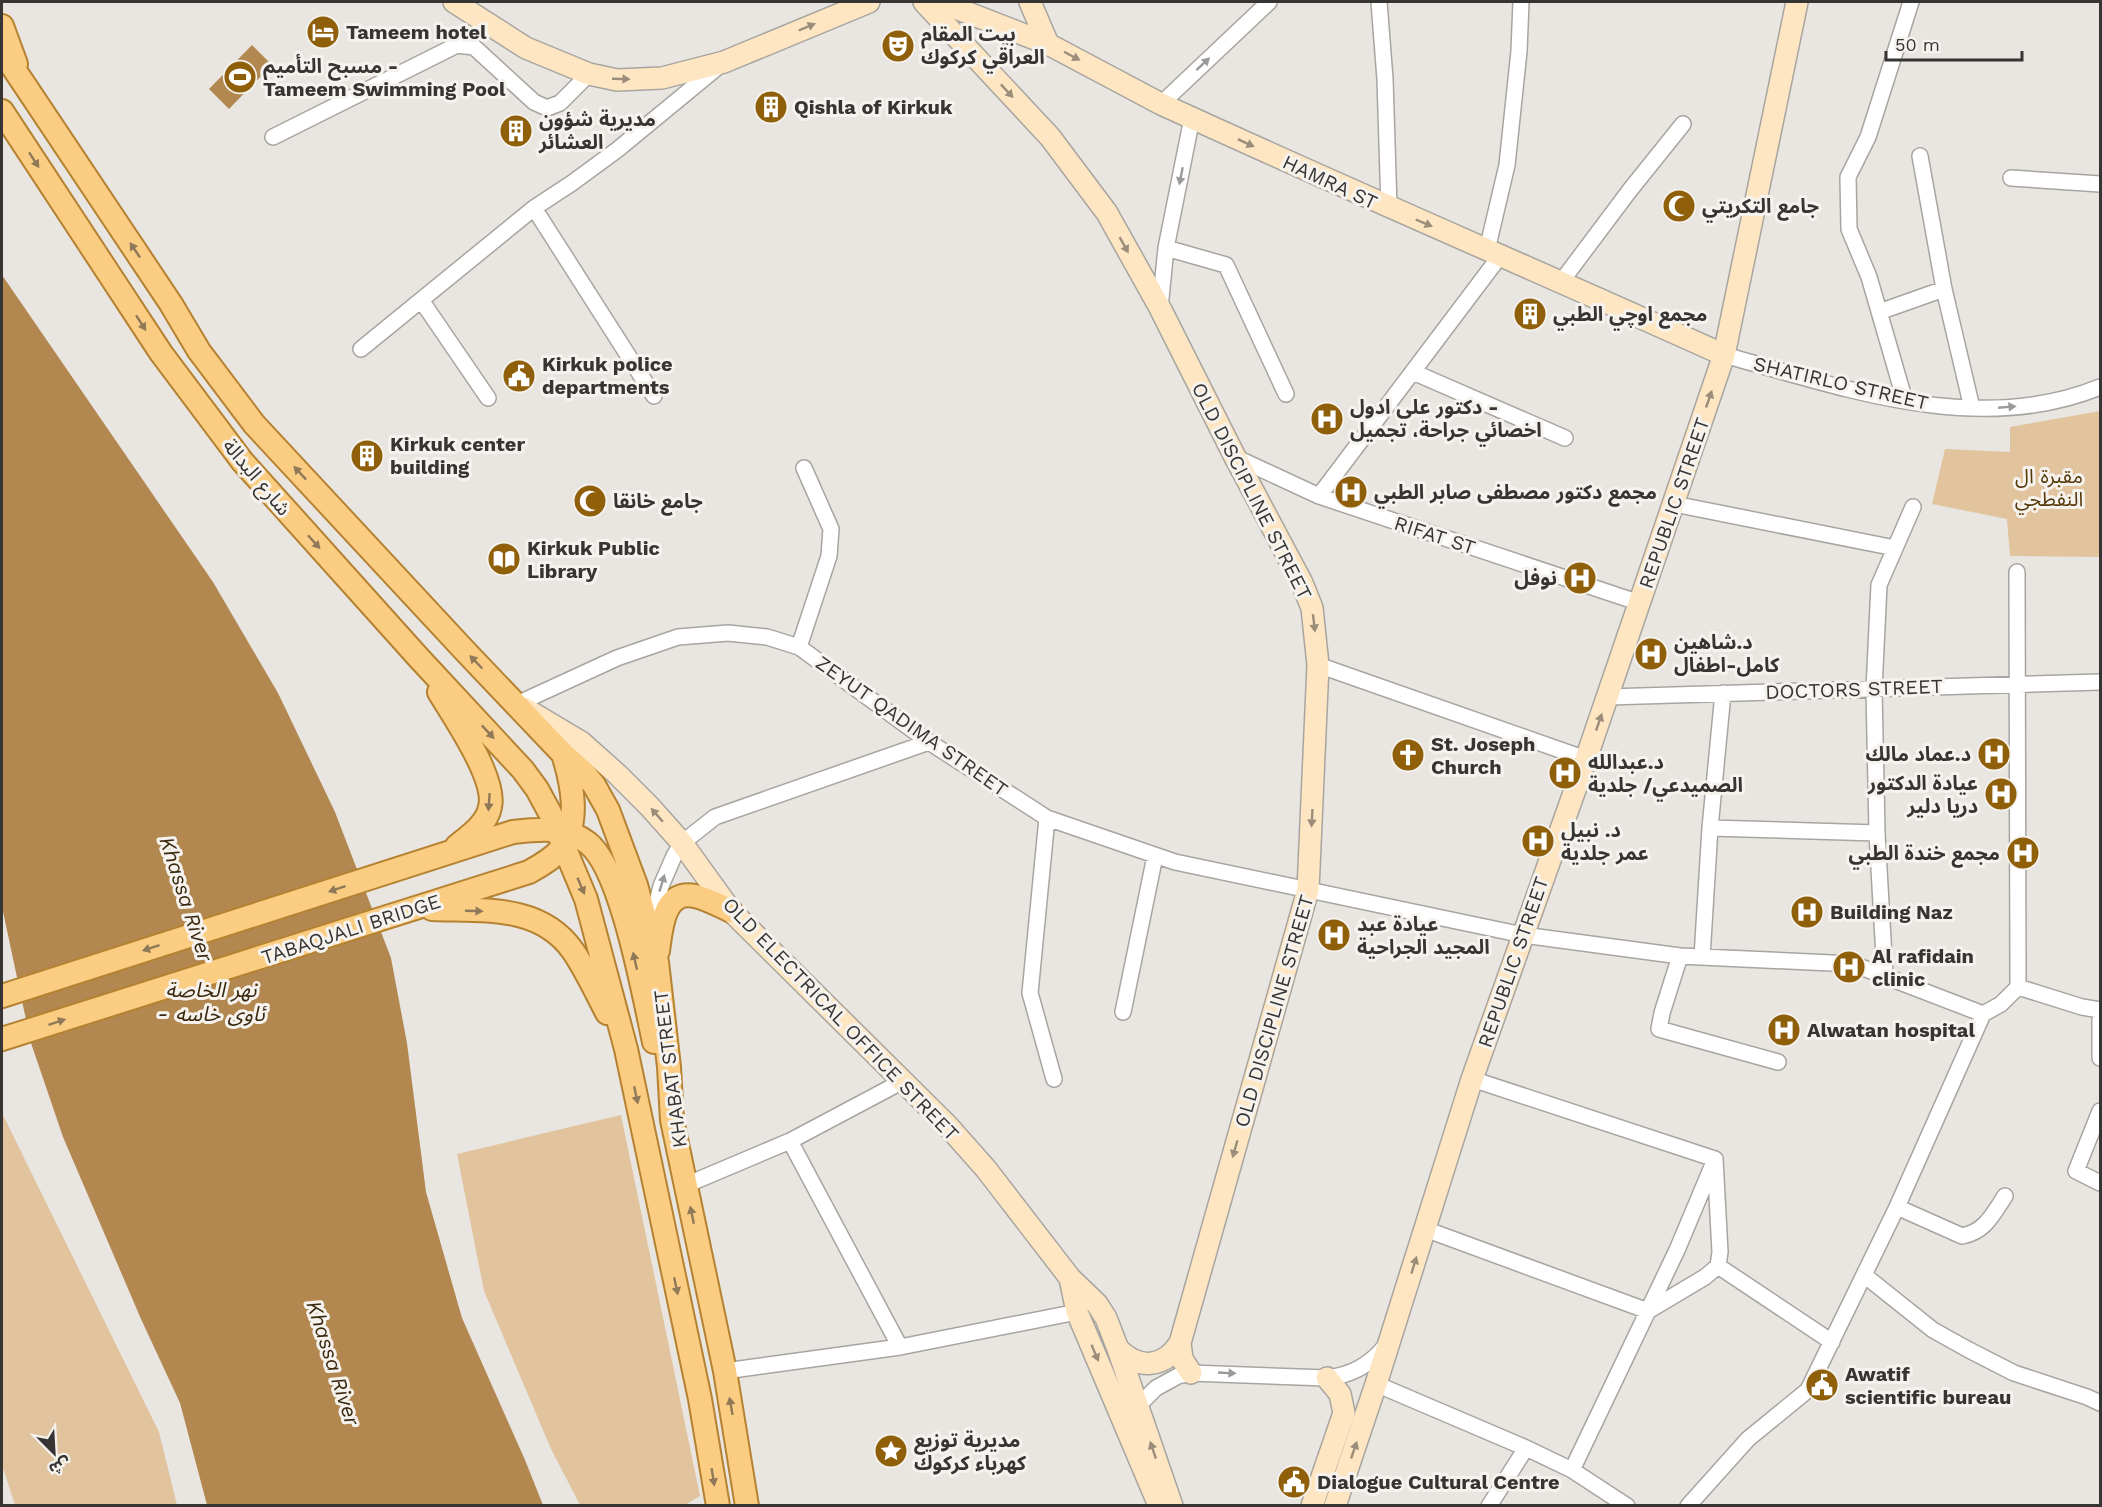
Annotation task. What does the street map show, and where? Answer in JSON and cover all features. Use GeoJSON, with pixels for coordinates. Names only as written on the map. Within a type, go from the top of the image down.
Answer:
{"type":"FeatureCollection","features":[{"type":"Feature","properties":{"kind":"main road"},"geometry":{"type":"LineString","coordinates":[[2,26],[8,46],[27,87]]}},
{"type":"Feature","properties":{"kind":"main road","name":"شارع البدالة"},"geometry":{"type":"LineString","coordinates":[[2,51],[171,304],[199,351],[254,424],[517,704]]}},
{"type":"Feature","properties":{"kind":"main road","name":"شارع البدالة"},"geometry":{"type":"LineString","coordinates":[[2,111],[161,353],[242,461],[523,770],[537,789],[560,830]]}},
{"type":"Feature","properties":{"kind":"main road"},"geometry":{"type":"LineString","coordinates":[[418,657],[480,765],[491,798],[490,808],[475,831],[448,853]]}},
{"type":"Feature","properties":{"kind":"main road","name":"KHABAT STREET"},"geometry":{"type":"LineString","coordinates":[[517,704],[594,785],[608,810],[636,885],[657,962],[669,1067],[672,1120],[725,1371],[747,1506]]}},
{"type":"Feature","properties":{"kind":"main road"},"geometry":{"type":"LineString","coordinates":[[560,830],[572,816],[570,777],[563,754]]}},
{"type":"Feature","properties":{"kind":"main road"},"geometry":{"type":"LineString","coordinates":[[2,996],[513,832],[538,829],[560,830],[589,844],[618,895],[628,927],[672,1120]]}},
{"type":"Feature","properties":{"kind":"main road","name":"KHABAT STREET"},"geometry":{"type":"LineString","coordinates":[[560,830],[586,898],[626,1049],[700,1399],[718,1506]]}},
{"type":"Feature","properties":{"kind":"main road","name":"TABAQJALI BRIDGE"},"geometry":{"type":"LineString","coordinates":[[2,1040],[529,872],[552,857],[560,830]]}},
{"type":"Feature","properties":{"kind":"main road"},"geometry":{"type":"LineString","coordinates":[[657,962],[664,916],[676,899],[696,896],[731,911]]}},
{"type":"Feature","properties":{"kind":"main road"},"geometry":{"type":"LineString","coordinates":[[410,910],[507,913],[521,915],[545,924],[572,950],[626,1049]]}},
{"type":"Feature","properties":{"kind":"street"},"geometry":{"type":"LineString","coordinates":[[454,2],[526,48],[589,74],[617,80],[662,78],[724,62],[868,2]]}},
{"type":"Feature","properties":{"kind":"street","name":"OLD DISCIPLINE STREET"},"geometry":{"type":"LineString","coordinates":[[924,2],[1050,137],[1107,213],[1160,308],[1234,457],[1302,583],[1312,608],[1318,665],[1308,890],[1180,1343]]}},
{"type":"Feature","properties":{"kind":"street","name":"HAMRA ST"},"geometry":{"type":"LineString","coordinates":[[940,2],[1048,44],[1161,104],[1389,208],[1724,355]]}},
{"type":"Feature","properties":{"kind":"street"},"geometry":{"type":"LineString","coordinates":[[1030,2],[1048,44]]}},
{"type":"Feature","properties":{"kind":"street"},"geometry":{"type":"LineString","coordinates":[[1161,104],[1269,2]]}},
{"type":"Feature","properties":{"kind":"street"},"geometry":{"type":"LineString","coordinates":[[1379,2],[1385,79],[1389,208]]}},
{"type":"Feature","properties":{"kind":"street"},"geometry":{"type":"LineString","coordinates":[[1319,496],[1413,372],[1493,253],[1507,165],[1521,2]]}},
{"type":"Feature","properties":{"kind":"street","name":"REPUBLIC STREET"},"geometry":{"type":"LineString","coordinates":[[1335,1506],[1472,1079],[1608,697],[1724,355],[1797,2]]}},
{"type":"Feature","properties":{"kind":"street"},"geometry":{"type":"LineString","coordinates":[[1905,401],[1869,277],[1849,229],[1848,177],[1868,137],[1911,2]]}},
{"type":"Feature","properties":{"kind":"street"},"geometry":{"type":"LineString","coordinates":[[273,137],[457,45],[474,47],[534,102],[547,108],[560,103],[589,74]]}},
{"type":"Feature","properties":{"kind":"street"},"geometry":{"type":"LineString","coordinates":[[361,349],[534,208],[617,150],[724,62]]}},
{"type":"Feature","properties":{"kind":"street"},"geometry":{"type":"LineString","coordinates":[[1160,308],[1166,248],[1192,118]]}},
{"type":"Feature","properties":{"kind":"street"},"geometry":{"type":"LineString","coordinates":[[1561,282],[1683,124]]}},
{"type":"Feature","properties":{"kind":"street"},"geometry":{"type":"LineString","coordinates":[[1920,156],[1944,289],[1971,408]]}},
{"type":"Feature","properties":{"kind":"street"},"geometry":{"type":"LineString","coordinates":[[2011,178],[2100,184]]}},
{"type":"Feature","properties":{"kind":"street"},"geometry":{"type":"LineString","coordinates":[[534,208],[654,396]]}},
{"type":"Feature","properties":{"kind":"street"},"geometry":{"type":"LineString","coordinates":[[1166,248],[1226,265],[1286,394]]}},
{"type":"Feature","properties":{"kind":"street"},"geometry":{"type":"LineString","coordinates":[[1879,312],[1944,289]]}},
{"type":"Feature","properties":{"kind":"street"},"geometry":{"type":"LineString","coordinates":[[421,300],[488,398]]}},
{"type":"Feature","properties":{"kind":"street","name":"SHATIRLO STREET"},"geometry":{"type":"LineString","coordinates":[[1724,355],[1811,379],[1905,401],[1971,408],[2031,404],[2072,396],[2100,387]]}},
{"type":"Feature","properties":{"kind":"street"},"geometry":{"type":"LineString","coordinates":[[1413,372],[1564,438]]}},
{"type":"Feature","properties":{"kind":"street","name":"RIFAT ST"},"geometry":{"type":"LineString","coordinates":[[1234,457],[1319,496],[1640,603]]}},
{"type":"Feature","properties":{"kind":"street"},"geometry":{"type":"LineString","coordinates":[[799,647],[829,556],[831,529],[804,468]]}},
{"type":"Feature","properties":{"kind":"street"},"geometry":{"type":"LineString","coordinates":[[1674,504],[1895,549]]}},
{"type":"Feature","properties":{"kind":"street"},"geometry":{"type":"LineString","coordinates":[[1885,975],[1876,833],[1874,689],[1879,585],[1913,507]]}},
{"type":"Feature","properties":{"kind":"street"},"geometry":{"type":"LineString","coordinates":[[1688,1506],[1748,1439],[1808,1390],[1897,1207],[1983,1014],[2001,1004],[2018,987],[2017,572]]}},
{"type":"Feature","properties":{"kind":"street","name":"ZEYUT QADIMA STREET"},"geometry":{"type":"LineString","coordinates":[[517,704],[617,658],[678,637],[728,633],[767,637],[799,647],[929,742],[1047,818],[1155,856],[1522,935],[1680,956],[1853,964],[1983,1014]]}},
{"type":"Feature","properties":{"kind":"street"},"geometry":{"type":"LineString","coordinates":[[1318,665],[1586,759]]}},
{"type":"Feature","properties":{"kind":"street","name":"DOCTORS STREET"},"geometry":{"type":"LineString","coordinates":[[1608,697],[2100,682]]}},
{"type":"Feature","properties":{"kind":"street"},"geometry":{"type":"LineString","coordinates":[[1702,957],[1710,828],[1723,693]]}},
{"type":"Feature","properties":{"kind":"street","name":"OLD ELECTRICAL OFFICE STREET"},"geometry":{"type":"LineString","coordinates":[[517,704],[581,742],[642,799],[682,843],[731,911],[947,1125],[986,1169],[1070,1278],[1097,1304],[1106,1318],[1118,1349],[1172,1506]]}},
{"type":"Feature","properties":{"kind":"street"},"geometry":{"type":"LineString","coordinates":[[657,962],[657,902],[666,871],[682,843],[715,817],[929,742]]}},
{"type":"Feature","properties":{"kind":"street"},"geometry":{"type":"LineString","coordinates":[[1047,818],[1030,993],[1053,1078]]}},
{"type":"Feature","properties":{"kind":"street"},"geometry":{"type":"LineString","coordinates":[[1710,828],[1876,833]]}},
{"type":"Feature","properties":{"kind":"street"},"geometry":{"type":"LineString","coordinates":[[1123,1012],[1155,856]]}},
{"type":"Feature","properties":{"kind":"street"},"geometry":{"type":"LineString","coordinates":[[1680,956],[1659,1029],[1778,1062]]}},
{"type":"Feature","properties":{"kind":"street"},"geometry":{"type":"LineString","coordinates":[[2018,987],[2082,1007],[2100,1010]]}},
{"type":"Feature","properties":{"kind":"street"},"geometry":{"type":"LineString","coordinates":[[2100,1020],[2100,1058]]}},
{"type":"Feature","properties":{"kind":"street"},"geometry":{"type":"LineString","coordinates":[[1472,1079],[1715,1160]]}},
{"type":"Feature","properties":{"kind":"street"},"geometry":{"type":"LineString","coordinates":[[686,1185],[790,1141],[903,1081]]}},
{"type":"Feature","properties":{"kind":"street"},"geometry":{"type":"LineString","coordinates":[[2100,1111],[2076,1171],[2100,1183]]}},
{"type":"Feature","properties":{"kind":"street"},"geometry":{"type":"LineString","coordinates":[[790,1141],[900,1347]]}},
{"type":"Feature","properties":{"kind":"street"},"geometry":{"type":"LineString","coordinates":[[1648,1311],[1705,1277],[1718,1266],[1720,1252],[1715,1160]]}},
{"type":"Feature","properties":{"kind":"street"},"geometry":{"type":"LineString","coordinates":[[1572,1470],[1677,1250],[1715,1160]]}},
{"type":"Feature","properties":{"kind":"street"},"geometry":{"type":"LineString","coordinates":[[1897,1207],[1962,1236],[1972,1234],[1985,1225],[2005,1196]]}},
{"type":"Feature","properties":{"kind":"street"},"geometry":{"type":"LineString","coordinates":[[1425,1229],[1648,1311]]}},
{"type":"Feature","properties":{"kind":"street"},"geometry":{"type":"LineString","coordinates":[[1718,1266],[1832,1342]]}},
{"type":"Feature","properties":{"kind":"street"},"geometry":{"type":"LineString","coordinates":[[1864,1275],[1933,1330],[1969,1350],[2014,1373],[2100,1403]]}},
{"type":"Feature","properties":{"kind":"street","name":"OLD ELECTRICAL OFFICE STREET"},"geometry":{"type":"LineString","coordinates":[[1070,1278],[1077,1312],[1159,1506]]}},
{"type":"Feature","properties":{"kind":"street"},"geometry":{"type":"LineString","coordinates":[[725,1371],[900,1347],[1077,1312]]}},
{"type":"Feature","properties":{"kind":"street"},"geometry":{"type":"LineString","coordinates":[[1138,1406],[1146,1396],[1166,1381],[1191,1373],[1327,1378],[1353,1372],[1366,1365],[1385,1346],[1392,1334]]}},
{"type":"Feature","properties":{"kind":"street"},"geometry":{"type":"LineString","coordinates":[[1118,1349],[1135,1362],[1146,1364],[1166,1359],[1180,1343]]}},
{"type":"Feature","properties":{"kind":"street"},"geometry":{"type":"LineString","coordinates":[[1180,1343],[1182,1359],[1191,1373]]}},
{"type":"Feature","properties":{"kind":"street"},"geometry":{"type":"LineString","coordinates":[[1312,1506],[1344,1413],[1340,1394],[1327,1378]]}},
{"type":"Feature","properties":{"kind":"street"},"geometry":{"type":"LineString","coordinates":[[1376,1384],[1572,1470],[1627,1506]]}},
{"type":"Feature","properties":{"kind":"street"},"geometry":{"type":"LineString","coordinates":[[1489,1506],[1526,1448]]}},
{"type":"Feature","properties":{"kind":"green space","name":"مقبرة ال النفطجي"},"geometry":{"type":"Polygon","coordinates":[[[2100,411],[2100,557],[2010,556],[2007,519],[1932,504],[1945,449],[2010,452],[2010,427],[2100,411]]]}},
{"type":"Feature","properties":{"kind":"green space"},"geometry":{"type":"Polygon","coordinates":[[[2,1113],[159,1432],[177,1505],[15,1505],[2,1465],[2,1113]]]}},
{"type":"Feature","properties":{"kind":"green space"},"geometry":{"type":"Polygon","coordinates":[[[621,1115],[700,1496],[685,1505],[580,1505],[551,1449],[484,1291],[457,1154],[621,1115]]]}},
{"type":"Feature","properties":{"kind":"water","name":"مسبح التأميم - Tameem Swimming Pool"},"geometry":{"type":"Polygon","coordinates":[[[252,45],[272,65],[229,109],[209,89],[252,45]]]}},
{"type":"Feature","properties":{"kind":"water","name":"نهر الخاصة - ئاوی خاسە"},"geometry":{"type":"Polygon","coordinates":[[[2,275],[213,582],[278,693],[335,812],[391,958],[407,1043],[426,1192],[462,1318],[543,1505],[207,1505],[180,1403],[141,1319],[63,1137],[31,1043],[2,907],[2,275]]]}},
{"type":"Feature","properties":{"kind":"place","name":"Tameem hotel"},"geometry":{"type":"Point","coordinates":[323,32]}},
{"type":"Feature","properties":{"kind":"place","name":"بيت المقام العراقي كركوك"},"geometry":{"type":"Point","coordinates":[898,46]}},
{"type":"Feature","properties":{"kind":"place","name":"مسبح التأميم - Tameem Swimming Pool"},"geometry":{"type":"Point","coordinates":[240,77]}},
{"type":"Feature","properties":{"kind":"place","name":"Qishla of Kirkuk"},"geometry":{"type":"Point","coordinates":[771,107]}},
{"type":"Feature","properties":{"kind":"place","name":"مديرية شؤون العشائر"},"geometry":{"type":"Point","coordinates":[516,131]}},
{"type":"Feature","properties":{"kind":"place","name":"جامع التكريتي"},"geometry":{"type":"Point","coordinates":[1679,206]}},
{"type":"Feature","properties":{"kind":"place","name":"مجمع اوچي الطبي"},"geometry":{"type":"Point","coordinates":[1530,314]}},
{"type":"Feature","properties":{"kind":"place","name":"Kirkuk police departments"},"geometry":{"type":"Point","coordinates":[519,376]}},
{"type":"Feature","properties":{"kind":"place","name":"دكتور علي ادول - اخصائي جراحة، تجميل"},"geometry":{"type":"Point","coordinates":[1327,419]}},
{"type":"Feature","properties":{"kind":"place","name":"Kirkuk center building"},"geometry":{"type":"Point","coordinates":[367,456]}},
{"type":"Feature","properties":{"kind":"place","name":"مجمع دكتور مصطفى صابر الطبي"},"geometry":{"type":"Point","coordinates":[1351,492]}},
{"type":"Feature","properties":{"kind":"place","name":"جامع خانقا"},"geometry":{"type":"Point","coordinates":[590,501]}},
{"type":"Feature","properties":{"kind":"place","name":"Kirkuk Public Library"},"geometry":{"type":"Point","coordinates":[504,559]}},
{"type":"Feature","properties":{"kind":"place","name":"نوفل"},"geometry":{"type":"Point","coordinates":[1580,578]}},
{"type":"Feature","properties":{"kind":"place","name":"د.شاهين كامل-اطفال"},"geometry":{"type":"Point","coordinates":[1651,654]}},
{"type":"Feature","properties":{"kind":"place","name":"د.عماد مالك"},"geometry":{"type":"Point","coordinates":[1994,754]}},
{"type":"Feature","properties":{"kind":"place","name":"St. Joseph Church"},"geometry":{"type":"Point","coordinates":[1408,755]}},
{"type":"Feature","properties":{"kind":"place","name":"د.عبدالله الصميدعي/ جلدية"},"geometry":{"type":"Point","coordinates":[1565,773]}},
{"type":"Feature","properties":{"kind":"place","name":"عيادة الدكتور دريا دلير"},"geometry":{"type":"Point","coordinates":[2001,794]}},
{"type":"Feature","properties":{"kind":"place","name":"د. نبيل عمر جلدية"},"geometry":{"type":"Point","coordinates":[1538,841]}},
{"type":"Feature","properties":{"kind":"place","name":"مجمع خندة الطبي"},"geometry":{"type":"Point","coordinates":[2023,853]}},
{"type":"Feature","properties":{"kind":"place","name":"Building Naz"},"geometry":{"type":"Point","coordinates":[1807,912]}},
{"type":"Feature","properties":{"kind":"place","name":"عيادة عبد المجيد الجراحية"},"geometry":{"type":"Point","coordinates":[1334,935]}},
{"type":"Feature","properties":{"kind":"place","name":"Al rafidain clinic"},"geometry":{"type":"Point","coordinates":[1849,967]}},
{"type":"Feature","properties":{"kind":"place","name":"Alwatan hospital"},"geometry":{"type":"Point","coordinates":[1784,1030]}},
{"type":"Feature","properties":{"kind":"place","name":"Awatif scientific bureau"},"geometry":{"type":"Point","coordinates":[1822,1385]}},
{"type":"Feature","properties":{"kind":"place","name":"مديرية توزيع كهرباء كركوك"},"geometry":{"type":"Point","coordinates":[891,1451]}},
{"type":"Feature","properties":{"kind":"place","name":"Dialogue Cultural Centre"},"geometry":{"type":"Point","coordinates":[1294,1482]}},
{"type":"Feature","properties":{"kind":"water label","name":"Khassa River"},"geometry":{"type":"Point","coordinates":[186,899]}},
{"type":"Feature","properties":{"kind":"water label","name":"Khassa River"},"geometry":{"type":"Point","coordinates":[333,1363]}}]}
